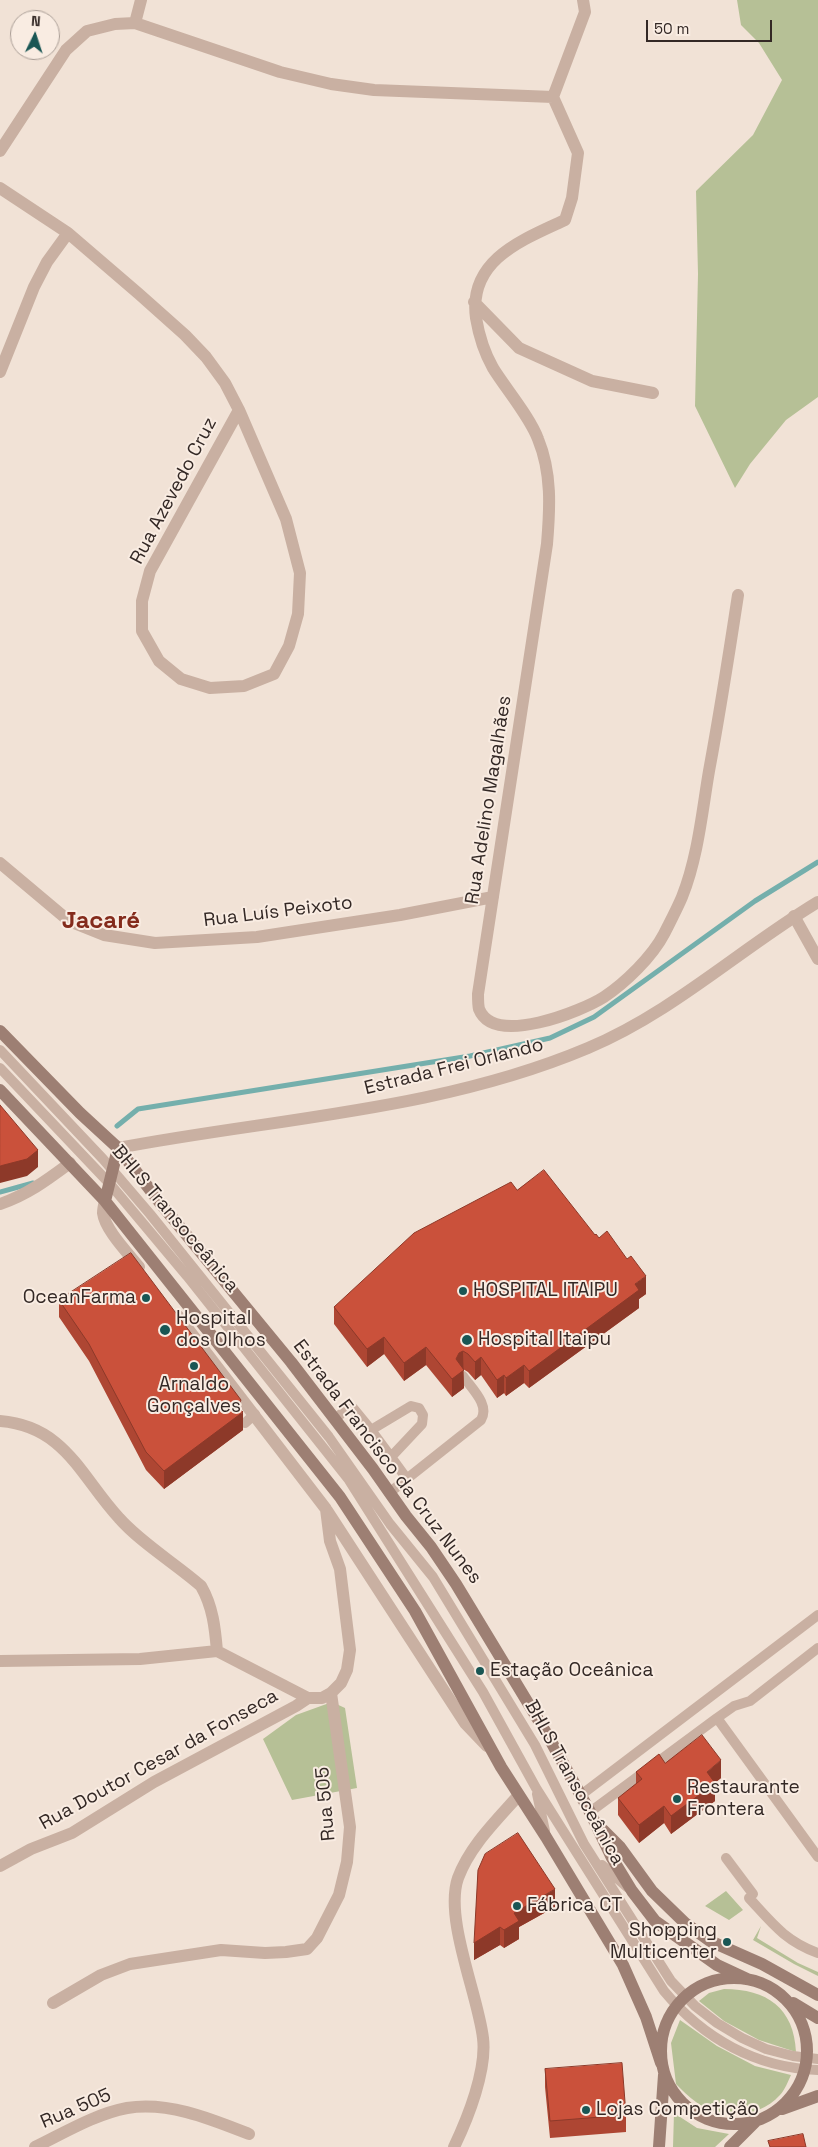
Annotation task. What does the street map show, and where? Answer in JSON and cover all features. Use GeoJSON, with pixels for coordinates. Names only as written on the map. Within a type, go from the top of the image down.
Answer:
{"type":"FeatureCollection","features":[{"type":"Feature","properties":{"kind":"main road","name":"Estrada Francisco da Cruz Nunes"},"geometry":{"type":"LineString","coordinates":[[0,1031],[80,1114],[118,1148],[335,1419],[431,1547],[456,1584],[581,1795],[612,1858],[632,1891],[655,1921],[716,1965],[761,1983],[786,1999]]}},
{"type":"Feature","properties":{"kind":"main road"},"geometry":{"type":"LineString","coordinates":[[0,1090],[105,1201],[340,1497],[415,1612],[489,1747],[623,1965],[646,2017],[663,2069],[674,2095],[690,2110],[710,2120],[732,2124],[754,2122],[818,2096]]}},
{"type":"Feature","properties":{"kind":"main road"},"geometry":{"type":"LineString","coordinates":[[105,1201],[118,1148]]}},
{"type":"Feature","properties":{"kind":"main road"},"geometry":{"type":"LineString","coordinates":[[593,1817],[620,1847],[652,1891],[685,1923],[710,1941],[762,1964],[818,1994]]}},
{"type":"Feature","properties":{"kind":"main road"},"geometry":{"type":"LineString","coordinates":[[659,2147],[663,2069],[660,2043],[666,2023],[681,2000],[704,1984],[725,1978],[747,1979]]}},
{"type":"Feature","properties":{"kind":"main road"},"geometry":{"type":"LineString","coordinates":[[786,1999],[818,2018]]}},
{"type":"Feature","properties":{"kind":"main road"},"geometry":{"type":"LineString","coordinates":[[775,2112],[789,2101],[812,2064],[806,2036],[799,2016],[786,1999]]}},
{"type":"Feature","properties":{"kind":"main road"},"geometry":{"type":"LineString","coordinates":[[730,2147],[754,2122]]}},
{"type":"Feature","properties":{"kind":"street"},"geometry":{"type":"LineString","coordinates":[[135,23],[141,0]]}},
{"type":"Feature","properties":{"kind":"street"},"geometry":{"type":"LineString","coordinates":[[0,151],[66,50],[87,31],[115,24],[135,23],[280,72],[331,84],[374,90],[553,97],[585,12],[583,0]]}},
{"type":"Feature","properties":{"kind":"street","name":"Rua Adelino Magalhães"},"geometry":{"type":"LineString","coordinates":[[553,97],[578,153],[572,198],[565,220],[517,243],[496,258],[481,278],[474,302],[480,342],[492,366],[538,437],[548,466],[550,508],[547,544],[478,994],[479,1009],[485,1018],[496,1024],[513,1026],[542,1023],[571,1014],[604,997],[636,971],[663,937],[682,896],[695,850],[738,595]]}},
{"type":"Feature","properties":{"kind":"street","name":"Rua Azevedo Cruz"},"geometry":{"type":"LineString","coordinates":[[0,188],[68,233],[185,335],[206,357],[224,383],[239,410],[286,519],[300,573],[298,614],[289,646],[274,674],[244,686],[210,688],[181,679],[159,661],[142,632],[142,601],[150,571],[239,410]]}},
{"type":"Feature","properties":{"kind":"street"},"geometry":{"type":"LineString","coordinates":[[0,372],[34,287],[47,262],[68,233]]}},
{"type":"Feature","properties":{"kind":"street"},"geometry":{"type":"LineString","coordinates":[[474,302],[519,348],[592,381],[653,394]]}},
{"type":"Feature","properties":{"kind":"street","name":"Rua Luís Peixoto"},"geometry":{"type":"LineString","coordinates":[[0,863],[69,921],[104,935],[155,943],[258,938],[400,915],[493,897]]}},
{"type":"Feature","properties":{"kind":"street","name":"Estrada Frei Orlando"},"geometry":{"type":"LineString","coordinates":[[118,1148],[386,1106],[529,1071],[589,1048],[643,1019],[680,997],[794,916],[818,902]]}},
{"type":"Feature","properties":{"kind":"street"},"geometry":{"type":"LineString","coordinates":[[794,916],[818,959]]}},
{"type":"Feature","properties":{"kind":"street"},"geometry":{"type":"LineString","coordinates":[[0,1204],[25,1194],[70,1163]]}},
{"type":"Feature","properties":{"kind":"street"},"geometry":{"type":"LineString","coordinates":[[105,1201],[103,1212],[111,1231],[147,1277]]}},
{"type":"Feature","properties":{"kind":"street"},"geometry":{"type":"LineString","coordinates":[[171,1308],[255,1414],[326,1509],[466,1724],[489,1747]]}},
{"type":"Feature","properties":{"kind":"street"},"geometry":{"type":"LineString","coordinates":[[0,1421],[30,1427],[49,1436],[66,1451],[119,1519],[202,1586],[209,1598],[214,1616],[217,1651]]}},
{"type":"Feature","properties":{"kind":"street"},"geometry":{"type":"LineString","coordinates":[[326,1509],[330,1541],[340,1569],[350,1650],[347,1670],[341,1683],[331,1693]]}},
{"type":"Feature","properties":{"kind":"street"},"geometry":{"type":"LineString","coordinates":[[0,1661],[132,1659],[217,1651],[308,1698]]}},
{"type":"Feature","properties":{"kind":"street","name":"Rua Doutor Cesar da Fonseca"},"geometry":{"type":"LineString","coordinates":[[0,1866],[32,1849],[72,1833],[154,1782],[308,1698],[322,1698],[331,1693]]}},
{"type":"Feature","properties":{"kind":"street","name":"Rua 505"},"geometry":{"type":"LineString","coordinates":[[53,2003],[102,1975],[130,1964],[221,1950],[265,1953],[286,1952],[307,1949],[317,1938],[339,1895],[348,1862],[350,1827],[331,1693]]}},
{"type":"Feature","properties":{"kind":"street"},"geometry":{"type":"LineString","coordinates":[[454,2147],[482,2066],[483,2039],[459,1934],[455,1909],[457,1881],[468,1854],[518,1796]]}},
{"type":"Feature","properties":{"kind":"street","name":"Rua 505"},"geometry":{"type":"LineString","coordinates":[[35,2147],[101,2116],[127,2108],[152,2107],[180,2111],[210,2119],[249,2134]]}},
{"type":"Feature","properties":{"kind":"lane","name":"BHLS Transoceânica"},"geometry":{"type":"LineString","coordinates":[[0,1050],[113,1171],[329,1436],[390,1524],[434,1577],[536,1745],[569,1817],[592,1857],[671,1981],[681,2000],[742,2038],[766,2049],[812,2064]]}},
{"type":"Feature","properties":{"kind":"lane","name":"BHLS Transoceânica"},"geometry":{"type":"LineString","coordinates":[[0,1068],[110,1184],[187,1276],[349,1480],[483,1692],[536,1788],[654,1975],[681,2000],[708,2033],[724,2044],[754,2058],[783,2066],[812,2064]]}},
{"type":"Feature","properties":{"kind":"lane"},"geometry":{"type":"LineString","coordinates":[[390,1493],[481,1420],[485,1414],[484,1406],[463,1376]]}},
{"type":"Feature","properties":{"kind":"lane"},"geometry":{"type":"LineString","coordinates":[[371,1430],[411,1406],[419,1408],[423,1415],[422,1424],[391,1458]]}},
{"type":"Feature","properties":{"kind":"lane"},"geometry":{"type":"LineString","coordinates":[[335,1419],[348,1408],[354,1408],[407,1479]]}},
{"type":"Feature","properties":{"kind":"lane"},"geometry":{"type":"LineString","coordinates":[[245,1423],[255,1414]]}},
{"type":"Feature","properties":{"kind":"lane"},"geometry":{"type":"LineString","coordinates":[[581,1795],[818,1615]]}},
{"type":"Feature","properties":{"kind":"lane"},"geometry":{"type":"LineString","coordinates":[[593,1817],[717,1718],[734,1706],[750,1701],[818,1648]]}},
{"type":"Feature","properties":{"kind":"lane"},"geometry":{"type":"LineString","coordinates":[[717,1718],[818,1857]]}},
{"type":"Feature","properties":{"kind":"lane"},"geometry":{"type":"LineString","coordinates":[[536,1788],[546,1837]]}},
{"type":"Feature","properties":{"kind":"lane"},"geometry":{"type":"LineString","coordinates":[[592,1857],[632,1891]]}},
{"type":"Feature","properties":{"kind":"lane"},"geometry":{"type":"LineString","coordinates":[[726,1858],[751,1896],[779,1932],[804,1948],[818,1953]]}},
{"type":"Feature","properties":{"kind":"green space"},"geometry":{"type":"Polygon","coordinates":[[[737,0],[818,0],[818,397],[786,420],[750,464],[735,488],[695,406],[698,274],[696,191],[753,135],[782,80],[759,43],[741,25],[737,0]]]}},
{"type":"Feature","properties":{"kind":"green space"},"geometry":{"type":"Polygon","coordinates":[[[332,1702],[345,1708],[357,1788],[292,1800],[263,1739],[296,1715],[332,1702]]]}},
{"type":"Feature","properties":{"kind":"green space"},"geometry":{"type":"Polygon","coordinates":[[[726,1891],[743,1910],[729,1920],[705,1906],[726,1891]]]}},
{"type":"Feature","properties":{"kind":"green space"},"geometry":{"type":"Polygon","coordinates":[[[761,1926],[757,1938],[798,1963],[818,1972],[818,1976],[753,1940],[761,1926]]]}},
{"type":"Feature","properties":{"kind":"green space"},"geometry":{"type":"Polygon","coordinates":[[[724,1989],[753,1993],[765,1997],[775,2004],[784,2013],[790,2024],[796,2052],[759,2040],[724,2021],[699,2001],[709,1993],[724,1989]]]}},
{"type":"Feature","properties":{"kind":"green space"},"geometry":{"type":"Polygon","coordinates":[[[680,2020],[717,2046],[755,2066],[791,2075],[782,2093],[761,2109],[739,2115],[717,2112],[696,2102],[676,2084],[671,2043],[680,2020]]]}},
{"type":"Feature","properties":{"kind":"green space"},"geometry":{"type":"Polygon","coordinates":[[[674,2113],[697,2128],[729,2134],[715,2147],[673,2147],[674,2113]]]}},
{"type":"Feature","properties":{"kind":"building"},"geometry":{"type":"Polygon","coordinates":[[[0,1105],[38,1150],[27,1159],[0,1166],[0,1105]]]}},
{"type":"Feature","properties":{"kind":"building","name":"HOSPITAL ITAIPU"},"geometry":{"type":"Polygon","coordinates":[[[544,1170],[595,1235],[599,1238],[607,1231],[627,1259],[631,1256],[646,1276],[635,1284],[639,1290],[529,1371],[524,1365],[506,1378],[504,1375],[497,1380],[481,1357],[475,1362],[463,1351],[459,1353],[456,1359],[464,1370],[452,1379],[426,1347],[404,1363],[384,1337],[367,1349],[334,1307],[414,1233],[511,1182],[517,1190],[544,1170]]]}},
{"type":"Feature","properties":{"kind":"building"},"geometry":{"type":"Polygon","coordinates":[[[131,1253],[241,1400],[238,1407],[243,1412],[164,1471],[146,1452],[89,1344],[59,1300],[131,1253]]]}},
{"type":"Feature","properties":{"kind":"building","name":"Restaurante Frontera"},"geometry":{"type":"Polygon","coordinates":[[[702,1735],[721,1760],[707,1772],[715,1783],[671,1816],[664,1806],[639,1825],[618,1798],[642,1779],[636,1772],[659,1754],[665,1763],[702,1735]]]}},
{"type":"Feature","properties":{"kind":"building","name":"Fábrica CT"},"geometry":{"type":"Polygon","coordinates":[[[518,1833],[555,1889],[514,1913],[519,1921],[504,1930],[500,1927],[474,1943],[478,1870],[485,1854],[518,1833]]]}},
{"type":"Feature","properties":{"kind":"building","name":"Lojas Competição"},"geometry":{"type":"Polygon","coordinates":[[[622,2063],[626,2115],[550,2121],[545,2069],[622,2063]]]}},
{"type":"Feature","properties":{"kind":"building"},"geometry":{"type":"Polygon","coordinates":[[[803,2134],[806,2147],[770,2147],[768,2141],[803,2134]]]}},
{"type":"Feature","properties":{"kind":"waterway"},"geometry":{"type":"LineString","coordinates":[[117,1126],[138,1109],[470,1056],[550,1038],[594,1017],[755,901],[818,862]]}},
{"type":"Feature","properties":{"kind":"waterway"},"geometry":{"type":"LineString","coordinates":[[0,1192],[33,1183]]}},
{"type":"Feature","properties":{"kind":"place","name":"HOSPITAL ITAIPU"},"geometry":{"type":"Point","coordinates":[463,1291]}},
{"type":"Feature","properties":{"kind":"place","name":"OceanFarma"},"geometry":{"type":"Point","coordinates":[146,1298]}},
{"type":"Feature","properties":{"kind":"place","name":"Hospital dos Olhos"},"geometry":{"type":"Point","coordinates":[165,1330]}},
{"type":"Feature","properties":{"kind":"place","name":"Hospital Itaipu"},"geometry":{"type":"Point","coordinates":[467,1340]}},
{"type":"Feature","properties":{"kind":"place","name":"Arnaldo Gonçalves"},"geometry":{"type":"Point","coordinates":[194,1366]}},
{"type":"Feature","properties":{"kind":"place","name":"Estação Oceânica"},"geometry":{"type":"Point","coordinates":[480,1671]}},
{"type":"Feature","properties":{"kind":"place","name":"Restaurante Frontera"},"geometry":{"type":"Point","coordinates":[677,1799]}},
{"type":"Feature","properties":{"kind":"place","name":"Fábrica CT"},"geometry":{"type":"Point","coordinates":[517,1906]}},
{"type":"Feature","properties":{"kind":"place","name":"Shopping Multicenter"},"geometry":{"type":"Point","coordinates":[727,1942]}},
{"type":"Feature","properties":{"kind":"place","name":"Lojas Competição"},"geometry":{"type":"Point","coordinates":[586,2110]}},
{"type":"Feature","properties":{"kind":"district","name":"Jacaré"},"geometry":{"type":"Point","coordinates":[101,921]}}]}
